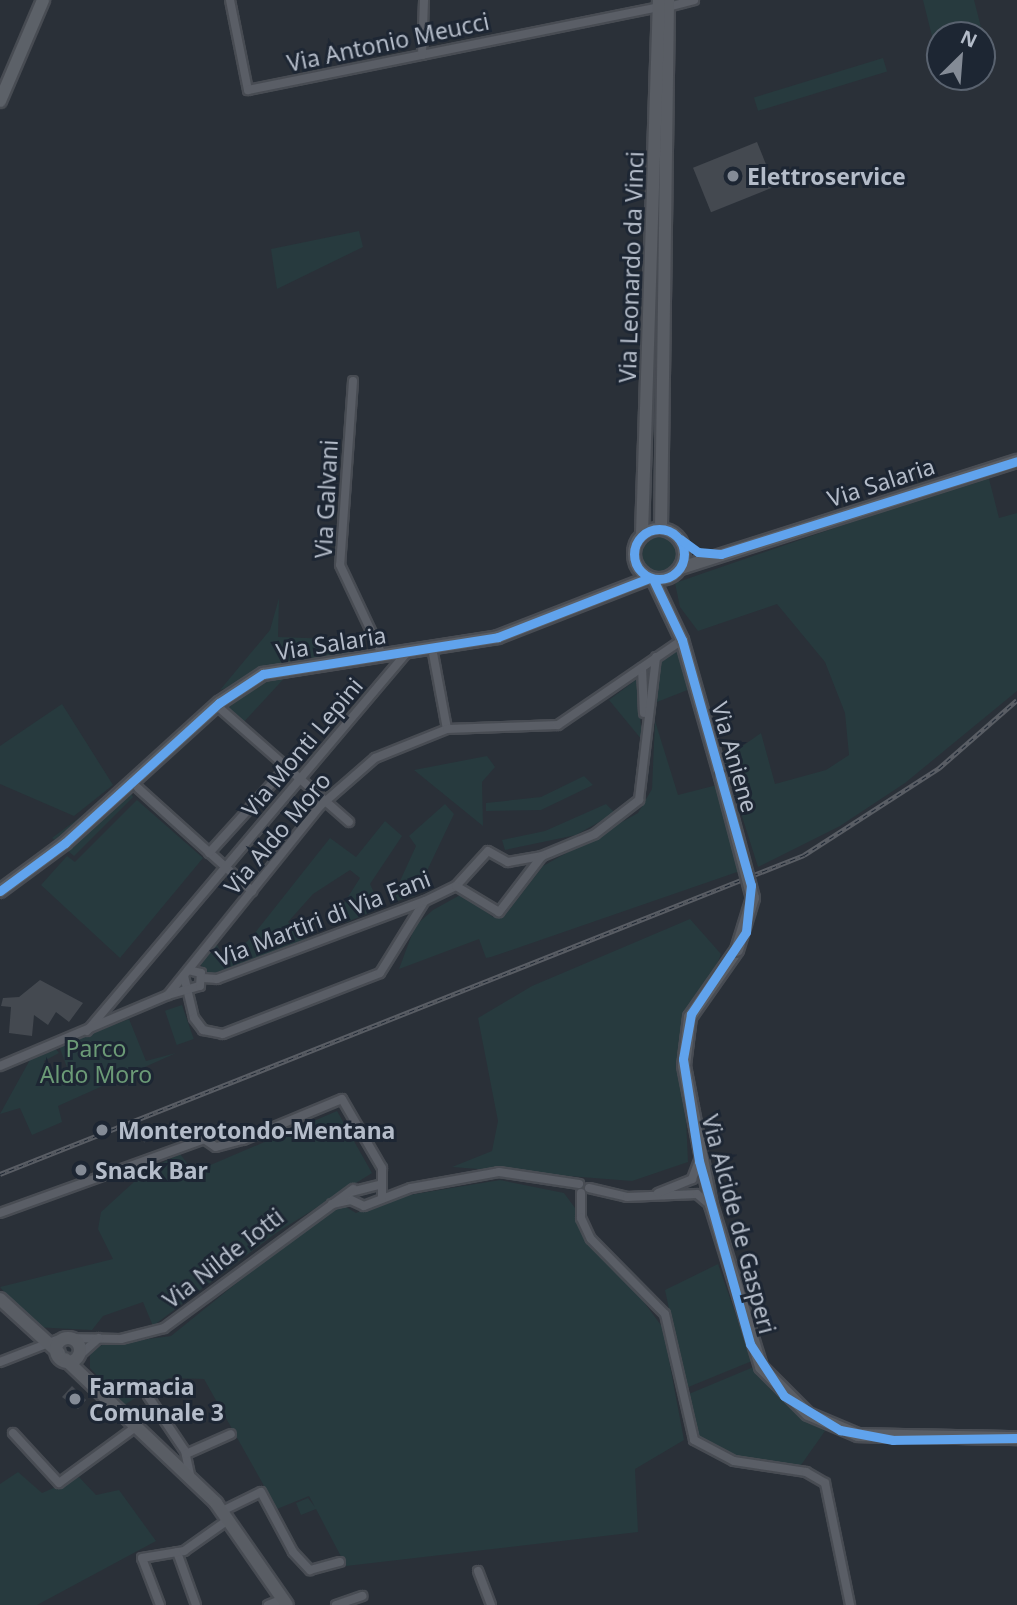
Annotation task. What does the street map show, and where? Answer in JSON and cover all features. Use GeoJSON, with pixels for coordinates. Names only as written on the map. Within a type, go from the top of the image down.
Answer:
{"type":"FeatureCollection","features":[{"type":"Feature","properties":{"kind":"main road"},"geometry":{"type":"LineString","coordinates":[[0,102],[43,0]]}},
{"type":"Feature","properties":{"kind":"main road","name":"Via Leonardo da Vinci"},"geometry":{"type":"LineString","coordinates":[[661,529],[663,4]]}},
{"type":"Feature","properties":{"kind":"main road","name":"Via Leonardo da Vinci"},"geometry":{"type":"LineString","coordinates":[[642,534],[663,4]]}},
{"type":"Feature","properties":{"kind":"main road","name":"Via Salaria"},"geometry":{"type":"LineString","coordinates":[[0,891],[65,843],[216,705],[285,666],[381,652],[432,648],[523,629],[620,585],[677,572],[721,554],[1017,461]]}},
{"type":"Feature","properties":{"kind":"main road"},"geometry":{"type":"LineString","coordinates":[[620,585],[642,534],[661,529],[698,552],[721,554]]}},
{"type":"Feature","properties":{"kind":"main road"},"geometry":{"type":"LineString","coordinates":[[677,572],[680,540]]}},
{"type":"Feature","properties":{"kind":"main road"},"geometry":{"type":"LineString","coordinates":[[633,558],[651,578]]}},
{"type":"Feature","properties":{"kind":"main road","name":"Via Aniene"},"geometry":{"type":"LineString","coordinates":[[670,606],[677,572]]}},
{"type":"Feature","properties":{"kind":"main road","name":"Via Aniene"},"geometry":{"type":"LineString","coordinates":[[651,578],[670,606],[682,640],[753,898],[737,950]]}},
{"type":"Feature","properties":{"kind":"main road","name":"Via Alcide de Gasperi"},"geometry":{"type":"LineString","coordinates":[[737,950],[695,1008],[685,1032],[684,1066],[701,1189],[711,1205],[750,1344],[792,1403],[825,1424],[867,1437],[1017,1438]]}},
{"type":"Feature","properties":{"kind":"main road"},"geometry":{"type":"LineString","coordinates":[[0,1300],[33,1329],[80,1356],[95,1388]]}},
{"type":"Feature","properties":{"kind":"main road"},"geometry":{"type":"LineString","coordinates":[[61,1345],[80,1356]]}},
{"type":"Feature","properties":{"kind":"main road"},"geometry":{"type":"LineString","coordinates":[[61,1345],[95,1388],[191,1479],[225,1516],[285,1602]]}},
{"type":"Feature","properties":{"kind":"street","name":"Via Antonio Meucci"},"geometry":{"type":"LineString","coordinates":[[230,0],[248,90],[663,4],[694,0]]}},
{"type":"Feature","properties":{"kind":"street"},"geometry":{"type":"LineString","coordinates":[[422,55],[424,0]]}},
{"type":"Feature","properties":{"kind":"street","name":"Via Galvani"},"geometry":{"type":"LineString","coordinates":[[353,381],[340,565],[381,652]]}},
{"type":"Feature","properties":{"kind":"street","name":"Via Aldo Moro"},"geometry":{"type":"LineString","coordinates":[[0,1066],[86,1032],[168,995],[325,801],[375,758],[447,729],[558,725],[682,640]]}},
{"type":"Feature","properties":{"kind":"street"},"geometry":{"type":"LineString","coordinates":[[432,648],[447,729]]}},
{"type":"Feature","properties":{"kind":"street","name":"Via Monti Lepini"},"geometry":{"type":"LineString","coordinates":[[86,1032],[225,867],[302,782],[408,651]]}},
{"type":"Feature","properties":{"kind":"street"},"geometry":{"type":"LineString","coordinates":[[645,719],[656,657]]}},
{"type":"Feature","properties":{"kind":"street"},"geometry":{"type":"LineString","coordinates":[[642,668],[645,719]]}},
{"type":"Feature","properties":{"kind":"street"},"geometry":{"type":"LineString","coordinates":[[216,705],[349,822]]}},
{"type":"Feature","properties":{"kind":"street","name":"Via Martiri di Via Fani"},"geometry":{"type":"LineString","coordinates":[[202,975],[217,979],[425,901],[456,886],[488,851],[508,862],[542,856],[596,834],[639,800],[645,719]]}},
{"type":"Feature","properties":{"kind":"street"},"geometry":{"type":"LineString","coordinates":[[209,853],[286,768]]}},
{"type":"Feature","properties":{"kind":"street"},"geometry":{"type":"LineString","coordinates":[[138,788],[252,891]]}},
{"type":"Feature","properties":{"kind":"street","name":"Via Martiri di Via Fani"},"geometry":{"type":"LineString","coordinates":[[456,886],[499,912],[542,856]]}},
{"type":"Feature","properties":{"kind":"street"},"geometry":{"type":"LineString","coordinates":[[202,975],[186,973],[186,993],[203,1030],[223,1034],[380,973],[425,901]]}},
{"type":"Feature","properties":{"kind":"street"},"geometry":{"type":"LineString","coordinates":[[199,956],[202,975]]}},
{"type":"Feature","properties":{"kind":"street"},"geometry":{"type":"LineString","coordinates":[[168,995],[186,993],[202,975]]}},
{"type":"Feature","properties":{"kind":"street"},"geometry":{"type":"LineString","coordinates":[[0,1213],[204,1139],[216,1147],[243,1140],[342,1099],[377,1161],[378,1185],[382,1198]]}},
{"type":"Feature","properties":{"kind":"street"},"geometry":{"type":"LineString","coordinates":[[654,1195],[692,1178],[699,1161]]}},
{"type":"Feature","properties":{"kind":"street","name":"Via Nilde Iotti"},"geometry":{"type":"LineString","coordinates":[[326,1206],[351,1200],[364,1206],[411,1188],[513,1171],[622,1197],[701,1189]]}},
{"type":"Feature","properties":{"kind":"street"},"geometry":{"type":"LineString","coordinates":[[692,1178],[701,1189]]}},
{"type":"Feature","properties":{"kind":"street","name":"Via Nilde Iotti"},"geometry":{"type":"LineString","coordinates":[[61,1345],[99,1338],[144,1336],[190,1312],[326,1206],[353,1189],[378,1185],[411,1188]]}},
{"type":"Feature","properties":{"kind":"street"},"geometry":{"type":"LineString","coordinates":[[583,1188],[581,1220],[593,1242],[664,1310],[694,1440],[730,1460],[806,1472],[825,1483],[850,1605]]}},
{"type":"Feature","properties":{"kind":"street"},"geometry":{"type":"LineString","coordinates":[[351,1200],[353,1189]]}},
{"type":"Feature","properties":{"kind":"street"},"geometry":{"type":"LineString","coordinates":[[80,1356],[99,1338]]}},
{"type":"Feature","properties":{"kind":"street"},"geometry":{"type":"LineString","coordinates":[[0,1362],[61,1345]]}},
{"type":"Feature","properties":{"kind":"street"},"geometry":{"type":"LineString","coordinates":[[148,1396],[186,1454],[191,1479]]}},
{"type":"Feature","properties":{"kind":"street"},"geometry":{"type":"LineString","coordinates":[[13,1433],[60,1483],[137,1426]]}},
{"type":"Feature","properties":{"kind":"street"},"geometry":{"type":"LineString","coordinates":[[186,1454],[230,1434]]}},
{"type":"Feature","properties":{"kind":"street"},"geometry":{"type":"LineString","coordinates":[[160,1605],[142,1558],[177,1552],[261,1492],[293,1552],[310,1570],[340,1562]]}},
{"type":"Feature","properties":{"kind":"street"},"geometry":{"type":"LineString","coordinates":[[177,1552],[195,1605]]}},
{"type":"Feature","properties":{"kind":"street"},"geometry":{"type":"LineString","coordinates":[[478,1571],[491,1605]]}},
{"type":"Feature","properties":{"kind":"street"},"geometry":{"type":"LineString","coordinates":[[336,1605],[362,1596]]}},
{"type":"Feature","properties":{"kind":"street"},"geometry":{"type":"LineString","coordinates":[[268,1605],[285,1602]]}},
{"type":"Feature","properties":{"kind":"green space"},"geometry":{"type":"Polygon","coordinates":[[[923,0],[974,0],[979,21],[928,21],[923,0]]]}},
{"type":"Feature","properties":{"kind":"green space"},"geometry":{"type":"Polygon","coordinates":[[[883,58],[887,71],[758,111],[754,97],[883,58]]]}},
{"type":"Feature","properties":{"kind":"green space"},"geometry":{"type":"Polygon","coordinates":[[[359,231],[363,247],[277,289],[271,249],[359,231]]]}},
{"type":"Feature","properties":{"kind":"green space"},"geometry":{"type":"Polygon","coordinates":[[[988,475],[999,518],[1017,513],[1017,691],[905,783],[840,826],[758,867],[724,759],[761,733],[775,784],[826,770],[849,755],[845,713],[825,662],[777,604],[698,631],[680,607],[675,583],[988,475]]]}},
{"type":"Feature","properties":{"kind":"green space"},"geometry":{"type":"Polygon","coordinates":[[[660,535],[674,540],[679,554],[674,568],[660,573],[646,568],[641,554],[646,540],[660,535]]]}},
{"type":"Feature","properties":{"kind":"green space"},"geometry":{"type":"Polygon","coordinates":[[[279,598],[278,637],[361,640],[360,649],[220,690],[270,630],[279,598]]]}},
{"type":"Feature","properties":{"kind":"green space"},"geometry":{"type":"Polygon","coordinates":[[[677,651],[690,689],[657,702],[661,662],[677,651]]]}},
{"type":"Feature","properties":{"kind":"green space"},"geometry":{"type":"Polygon","coordinates":[[[290,672],[242,724],[220,705],[255,682],[290,672]]]}},
{"type":"Feature","properties":{"kind":"green space"},"geometry":{"type":"Polygon","coordinates":[[[637,679],[642,740],[609,700],[637,679]]]}},
{"type":"Feature","properties":{"kind":"green space"},"geometry":{"type":"Polygon","coordinates":[[[62,704],[113,785],[74,816],[0,784],[0,746],[62,704]]]}},
{"type":"Feature","properties":{"kind":"green space"},"geometry":{"type":"Polygon","coordinates":[[[655,721],[678,795],[717,785],[743,870],[491,957],[486,958],[479,939],[399,969],[415,926],[433,910],[462,894],[493,917],[505,915],[543,866],[638,813],[652,789],[655,721]]]}},
{"type":"Feature","properties":{"kind":"green space"},"geometry":{"type":"Polygon","coordinates":[[[487,756],[495,767],[482,782],[483,826],[414,770],[487,756]]]}},
{"type":"Feature","properties":{"kind":"green space"},"geometry":{"type":"Polygon","coordinates":[[[584,776],[593,785],[541,810],[486,811],[486,803],[541,797],[584,776]]]}},
{"type":"Feature","properties":{"kind":"green space"},"geometry":{"type":"Polygon","coordinates":[[[126,783],[133,797],[74,856],[52,838],[126,783]]]}},
{"type":"Feature","properties":{"kind":"green space"},"geometry":{"type":"Polygon","coordinates":[[[137,800],[203,858],[120,958],[41,885],[67,856],[75,862],[137,800]]]}},
{"type":"Feature","properties":{"kind":"green space"},"geometry":{"type":"Polygon","coordinates":[[[445,804],[454,814],[415,896],[390,903],[416,846],[409,836],[445,804]]]}},
{"type":"Feature","properties":{"kind":"green space"},"geometry":{"type":"Polygon","coordinates":[[[606,804],[615,813],[576,835],[505,850],[502,840],[545,831],[606,804]]]}},
{"type":"Feature","properties":{"kind":"green space"},"geometry":{"type":"Polygon","coordinates":[[[385,821],[402,836],[370,884],[381,908],[347,922],[341,908],[360,878],[350,870],[313,894],[288,922],[307,939],[204,977],[200,960],[216,943],[225,960],[250,939],[330,838],[356,857],[385,821]]]}},
{"type":"Feature","properties":{"kind":"green space"},"geometry":{"type":"Polygon","coordinates":[[[690,919],[721,954],[683,1051],[688,1162],[632,1181],[452,1167],[492,1151],[498,1121],[478,1018],[532,986],[690,919]]]}},
{"type":"Feature","properties":{"kind":"green space"},"geometry":{"type":"Polygon","coordinates":[[[182,1005],[194,1039],[177,1045],[165,1011],[182,1005]]]}},
{"type":"Feature","properties":{"kind":"green space","name":"Parco Aldo Moro"},"geometry":{"type":"Polygon","coordinates":[[[129,1019],[146,1061],[176,1053],[58,1106],[62,1122],[32,1135],[20,1108],[0,1114],[32,1056],[54,1047],[59,1053],[44,1061],[49,1076],[68,1070],[59,1046],[129,1019]]]}},
{"type":"Feature","properties":{"kind":"green space"},"geometry":{"type":"Polygon","coordinates":[[[337,1111],[372,1173],[276,1233],[153,1326],[143,1302],[103,1316],[92,1330],[33,1327],[0,1287],[113,1259],[98,1229],[101,1212],[146,1171],[180,1154],[194,1172],[337,1111]]]}},
{"type":"Feature","properties":{"kind":"green space"},"geometry":{"type":"Polygon","coordinates":[[[500,1180],[564,1193],[663,1328],[684,1440],[635,1469],[638,1532],[346,1566],[316,1509],[301,1515],[296,1503],[308,1498],[315,1507],[309,1496],[277,1509],[204,1379],[169,1378],[124,1405],[90,1368],[90,1353],[102,1345],[171,1336],[327,1210],[346,1207],[356,1213],[391,1198],[500,1180]]]}},
{"type":"Feature","properties":{"kind":"green space"},"geometry":{"type":"Polygon","coordinates":[[[718,1264],[752,1361],[686,1388],[665,1290],[718,1264]]]}},
{"type":"Feature","properties":{"kind":"green space"},"geometry":{"type":"Polygon","coordinates":[[[756,1366],[771,1390],[825,1431],[801,1465],[737,1457],[711,1449],[693,1433],[684,1396],[756,1366]]]}},
{"type":"Feature","properties":{"kind":"green space"},"geometry":{"type":"Polygon","coordinates":[[[18,1472],[42,1493],[79,1477],[96,1495],[119,1490],[156,1541],[37,1605],[0,1605],[0,1484],[18,1472]]]}},
{"type":"Feature","properties":{"kind":"building","name":"Elettroservice"},"geometry":{"type":"Polygon","coordinates":[[[757,142],[775,187],[711,212],[693,168],[757,142]]]}},
{"type":"Feature","properties":{"kind":"building"},"geometry":{"type":"Polygon","coordinates":[[[40,980],[83,1003],[69,1022],[56,1012],[48,1025],[34,1015],[32,1036],[9,1033],[11,1007],[1,1006],[3,998],[19,997],[40,980]]]}},
{"type":"Feature","properties":{"kind":"building"},"geometry":{"type":"Polygon","coordinates":[[[163,1123],[167,1133],[144,1143],[140,1132],[163,1123]]]}},
{"type":"Feature","properties":{"kind":"building","name":"Farmacia Comunale 3"},"geometry":{"type":"Polygon","coordinates":[[[72,1386],[86,1400],[78,1409],[62,1397],[72,1386]]]}},
{"type":"Feature","properties":{"kind":"railway"},"geometry":{"type":"LineString","coordinates":[[0,1174],[804,855],[939,768],[1017,700]]}},
{"type":"Feature","properties":{"kind":"cycle path"},"geometry":{"type":"LineString","coordinates":[[680,539],[698,552],[721,554],[1017,461]]}},
{"type":"Feature","properties":{"kind":"cycle path"},"geometry":{"type":"LineString","coordinates":[[649,530],[669,530],[683,544],[684,554],[683,564],[669,578],[649,578],[635,564],[635,544],[649,530]]}},
{"type":"Feature","properties":{"kind":"cycle path"},"geometry":{"type":"LineString","coordinates":[[0,891],[65,843],[219,703],[263,674],[498,637],[649,578]]}},
{"type":"Feature","properties":{"kind":"cycle path"},"geometry":{"type":"LineString","coordinates":[[653,579],[682,640],[751,885],[746,932],[691,1014],[683,1059],[699,1161],[750,1344],[784,1396],[840,1430],[893,1440],[1017,1438]]}},
{"type":"Feature","properties":{"kind":"place","name":"Elettroservice"},"geometry":{"type":"Point","coordinates":[733,176]}},
{"type":"Feature","properties":{"kind":"place","name":"Monterotondo-Mentana"},"geometry":{"type":"Point","coordinates":[102,1130]}},
{"type":"Feature","properties":{"kind":"place","name":"Snack Bar"},"geometry":{"type":"Point","coordinates":[81,1170]}},
{"type":"Feature","properties":{"kind":"place","name":"Farmacia Comunale 3"},"geometry":{"type":"Point","coordinates":[75,1399]}}]}
